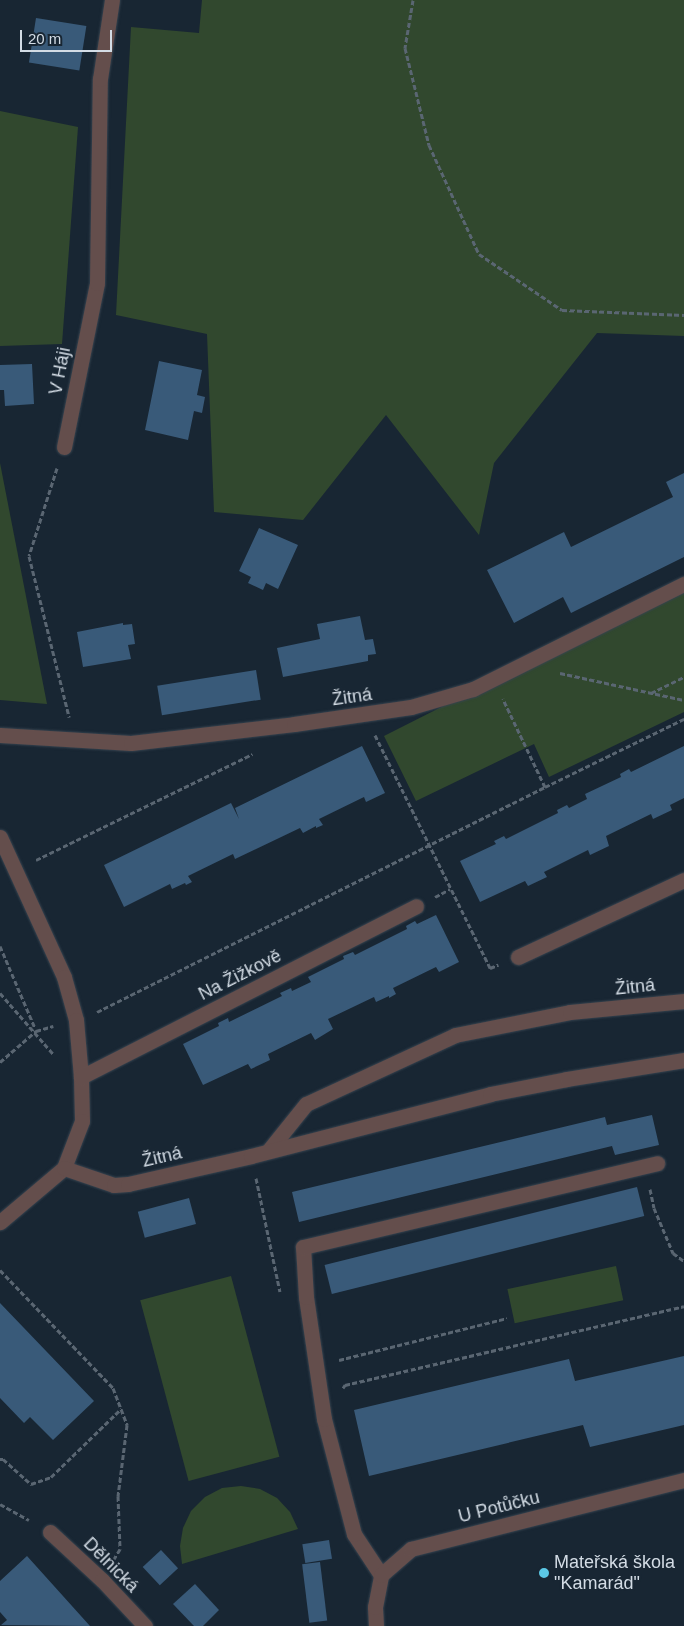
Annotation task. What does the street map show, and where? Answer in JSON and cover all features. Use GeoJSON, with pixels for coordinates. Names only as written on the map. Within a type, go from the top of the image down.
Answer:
{"type":"FeatureCollection","features":[{"type":"Feature","properties":{"kind":"street","name":"V Háji"},"geometry":{"type":"LineString","coordinates":[[64,446],[97,284],[100,80],[112,0]]}},
{"type":"Feature","properties":{"kind":"street","name":"Žitná"},"geometry":{"type":"LineString","coordinates":[[0,734],[131,743],[411,707],[473,688],[684,584]]}},
{"type":"Feature","properties":{"kind":"street"},"geometry":{"type":"LineString","coordinates":[[0,836],[64,978],[76,1020],[81,1077],[82,1121],[64,1168],[0,1222]]}},
{"type":"Feature","properties":{"kind":"street"},"geometry":{"type":"LineString","coordinates":[[518,957],[684,880]]}},
{"type":"Feature","properties":{"kind":"street","name":"Na Žižkově"},"geometry":{"type":"LineString","coordinates":[[81,1077],[416,906]]}},
{"type":"Feature","properties":{"kind":"street","name":"Žitná"},"geometry":{"type":"LineString","coordinates":[[269,1150],[306,1104],[454,1035],[570,1012],[684,1001]]}},
{"type":"Feature","properties":{"kind":"street","name":"Žitná"},"geometry":{"type":"LineString","coordinates":[[64,1168],[99,1180],[121,1184],[251,1156],[490,1094],[566,1079],[684,1060]]}},
{"type":"Feature","properties":{"kind":"street"},"geometry":{"type":"LineString","coordinates":[[376,1626],[375,1607],[381,1575],[354,1534],[324,1420],[306,1296],[303,1247],[651,1164]]}},
{"type":"Feature","properties":{"kind":"street","name":"U Potůčku"},"geometry":{"type":"LineString","coordinates":[[381,1575],[411,1549],[684,1480]]}},
{"type":"Feature","properties":{"kind":"street","name":"Dělnická"},"geometry":{"type":"LineString","coordinates":[[50,1532],[102,1580],[146,1626]]}},
{"type":"Feature","properties":{"kind":"path"},"geometry":{"type":"LineString","coordinates":[[413,0],[405,48],[429,145],[479,254],[562,310],[684,315]]}},
{"type":"Feature","properties":{"kind":"path"},"geometry":{"type":"LineString","coordinates":[[64,446],[29,556],[74,740]]}},
{"type":"Feature","properties":{"kind":"path"},"geometry":{"type":"LineString","coordinates":[[522,664],[650,694],[684,700]]}},
{"type":"Feature","properties":{"kind":"path"},"geometry":{"type":"LineString","coordinates":[[650,694],[684,677]]}},
{"type":"Feature","properties":{"kind":"path"},"geometry":{"type":"LineString","coordinates":[[494,678],[545,787]]}},
{"type":"Feature","properties":{"kind":"path"},"geometry":{"type":"LineString","coordinates":[[365,714],[490,968],[518,957]]}},
{"type":"Feature","properties":{"kind":"path"},"geometry":{"type":"LineString","coordinates":[[0,1062],[36,1031],[76,1020],[102,1010],[684,719]]}},
{"type":"Feature","properties":{"kind":"path"},"geometry":{"type":"LineString","coordinates":[[15,870],[257,752]]}},
{"type":"Feature","properties":{"kind":"path"},"geometry":{"type":"LineString","coordinates":[[0,946],[36,1031]]}},
{"type":"Feature","properties":{"kind":"path"},"geometry":{"type":"LineString","coordinates":[[0,993],[36,1031],[59,1061]]}},
{"type":"Feature","properties":{"kind":"path"},"geometry":{"type":"LineString","coordinates":[[251,1156],[282,1299]]}},
{"type":"Feature","properties":{"kind":"path"},"geometry":{"type":"LineString","coordinates":[[651,1164],[654,1208],[673,1253],[684,1261]]}},
{"type":"Feature","properties":{"kind":"path"},"geometry":{"type":"LineString","coordinates":[[0,1270],[113,1388],[127,1425],[118,1496],[120,1549],[102,1580]]}},
{"type":"Feature","properties":{"kind":"path"},"geometry":{"type":"LineString","coordinates":[[324,1420],[344,1385],[684,1306]]}},
{"type":"Feature","properties":{"kind":"path"},"geometry":{"type":"LineString","coordinates":[[316,1366],[507,1318]]}},
{"type":"Feature","properties":{"kind":"path"},"geometry":{"type":"LineString","coordinates":[[0,1459],[3,1459],[32,1484],[52,1476],[121,1409]]}},
{"type":"Feature","properties":{"kind":"path"},"geometry":{"type":"LineString","coordinates":[[0,1504],[50,1532]]}},
{"type":"Feature","properties":{"kind":"green space"},"geometry":{"type":"Polygon","coordinates":[[[202,0],[684,0],[684,336],[597,333],[494,463],[479,535],[386,415],[303,520],[214,512],[207,334],[116,315],[131,27],[199,33],[202,0]]]}},
{"type":"Feature","properties":{"kind":"green space"},"geometry":{"type":"Polygon","coordinates":[[[0,111],[78,127],[62,344],[0,346],[0,111]]]}},
{"type":"Feature","properties":{"kind":"green space"},"geometry":{"type":"Polygon","coordinates":[[[0,463],[47,704],[0,700],[0,463]]]}},
{"type":"Feature","properties":{"kind":"green space"},"geometry":{"type":"Polygon","coordinates":[[[684,584],[684,712],[549,777],[534,744],[416,801],[384,736],[684,584]]]}},
{"type":"Feature","properties":{"kind":"green space"},"geometry":{"type":"Polygon","coordinates":[[[616,1266],[623,1300],[515,1323],[507,1289],[616,1266]]]}},
{"type":"Feature","properties":{"kind":"green space"},"geometry":{"type":"Polygon","coordinates":[[[231,1276],[279,1457],[189,1481],[140,1300],[231,1276]]]}},
{"type":"Feature","properties":{"kind":"green space"},"geometry":{"type":"Polygon","coordinates":[[[241,1486],[260,1489],[277,1498],[290,1512],[298,1529],[182,1564],[180,1546],[183,1528],[191,1511],[205,1497],[222,1488],[241,1486]]]}},
{"type":"Feature","properties":{"kind":"building"},"geometry":{"type":"Polygon","coordinates":[[[36,18],[86,26],[79,70],[29,62],[36,18]]]}},
{"type":"Feature","properties":{"kind":"building"},"geometry":{"type":"Polygon","coordinates":[[[159,361],[202,370],[197,395],[205,397],[202,413],[194,411],[188,440],[145,430],[159,361]]]}},
{"type":"Feature","properties":{"kind":"building"},"geometry":{"type":"Polygon","coordinates":[[[32,364],[34,404],[5,406],[4,390],[0,390],[0,365],[32,364]]]}},
{"type":"Feature","properties":{"kind":"building"},"geometry":{"type":"Polygon","coordinates":[[[684,473],[684,557],[571,613],[563,597],[514,623],[487,570],[564,532],[571,547],[673,497],[666,482],[684,473]]]}},
{"type":"Feature","properties":{"kind":"building"},"geometry":{"type":"Polygon","coordinates":[[[259,528],[298,545],[278,589],[266,583],[263,590],[248,583],[251,577],[239,571],[259,528]]]}},
{"type":"Feature","properties":{"kind":"building"},"geometry":{"type":"Polygon","coordinates":[[[360,616],[365,640],[373,639],[376,654],[368,655],[368,661],[283,677],[277,648],[320,639],[317,624],[360,616]]]}},
{"type":"Feature","properties":{"kind":"building"},"geometry":{"type":"Polygon","coordinates":[[[123,623],[123,625],[132,624],[135,644],[128,645],[131,659],[83,667],[77,632],[123,623]]]}},
{"type":"Feature","properties":{"kind":"building"},"geometry":{"type":"Polygon","coordinates":[[[256,670],[261,700],[162,715],[157,686],[256,670]]]}},
{"type":"Feature","properties":{"kind":"building"},"geometry":{"type":"Polygon","coordinates":[[[362,746],[385,793],[366,802],[364,797],[319,819],[323,825],[316,828],[316,826],[303,833],[300,828],[235,859],[233,854],[188,876],[192,882],[186,885],[185,883],[172,889],[170,884],[124,907],[104,865],[231,803],[239,819],[235,808],[362,746]]]}},
{"type":"Feature","properties":{"kind":"building"},"geometry":{"type":"Polygon","coordinates":[[[684,746],[684,798],[670,805],[672,810],[653,819],[651,814],[606,836],[609,846],[590,855],[588,850],[544,872],[547,877],[528,886],[525,881],[480,902],[460,861],[496,844],[494,841],[504,836],[506,839],[558,813],[557,810],[567,805],[569,808],[587,799],[585,794],[621,777],[620,774],[629,769],[631,772],[684,746]]]}},
{"type":"Feature","properties":{"kind":"building"},"geometry":{"type":"Polygon","coordinates":[[[436,915],[459,962],[439,972],[436,967],[393,988],[396,994],[389,998],[389,996],[376,1002],[374,997],[328,1019],[333,1029],[315,1040],[311,1033],[268,1054],[270,1060],[251,1069],[248,1064],[203,1085],[183,1044],[219,1026],[218,1023],[228,1018],[229,1022],[282,996],[280,993],[291,988],[292,991],[311,982],[308,977],[344,959],[343,956],[353,952],[355,955],[407,929],[406,926],[415,921],[417,924],[436,915]]]}},
{"type":"Feature","properties":{"kind":"building"},"geometry":{"type":"Polygon","coordinates":[[[652,1115],[659,1145],[615,1155],[612,1146],[299,1222],[292,1192],[605,1117],[607,1125],[652,1115]]]}},
{"type":"Feature","properties":{"kind":"building"},"geometry":{"type":"Polygon","coordinates":[[[637,1187],[644,1216],[332,1294],[325,1265],[637,1187]]]}},
{"type":"Feature","properties":{"kind":"building"},"geometry":{"type":"Polygon","coordinates":[[[189,1198],[196,1224],[145,1238],[138,1212],[189,1198]]]}},
{"type":"Feature","properties":{"kind":"building"},"geometry":{"type":"Polygon","coordinates":[[[0,1303],[94,1401],[53,1440],[30,1417],[24,1423],[0,1398],[0,1303]]]}},
{"type":"Feature","properties":{"kind":"building"},"geometry":{"type":"Polygon","coordinates":[[[684,1356],[684,1425],[590,1447],[583,1425],[369,1476],[354,1410],[569,1359],[575,1381],[684,1356]]]}},
{"type":"Feature","properties":{"kind":"building"},"geometry":{"type":"Polygon","coordinates":[[[329,1540],[332,1559],[305,1563],[302,1544],[329,1540]]]}},
{"type":"Feature","properties":{"kind":"building"},"geometry":{"type":"Polygon","coordinates":[[[161,1550],[178,1568],[160,1585],[143,1567],[161,1550]]]}},
{"type":"Feature","properties":{"kind":"building"},"geometry":{"type":"Polygon","coordinates":[[[27,1556],[90,1626],[1,1625],[7,1620],[0,1612],[0,1581],[27,1556]]]}},
{"type":"Feature","properties":{"kind":"building"},"geometry":{"type":"Polygon","coordinates":[[[320,1562],[327,1621],[309,1623],[302,1564],[320,1562]]]}},
{"type":"Feature","properties":{"kind":"building"},"geometry":{"type":"Polygon","coordinates":[[[195,1584],[219,1610],[203,1626],[194,1626],[173,1604],[195,1584]]]}},
{"type":"Feature","properties":{"kind":"place","name":"Mateřská škola \"Kamarád\""},"geometry":{"type":"Point","coordinates":[544,1573]}}]}
